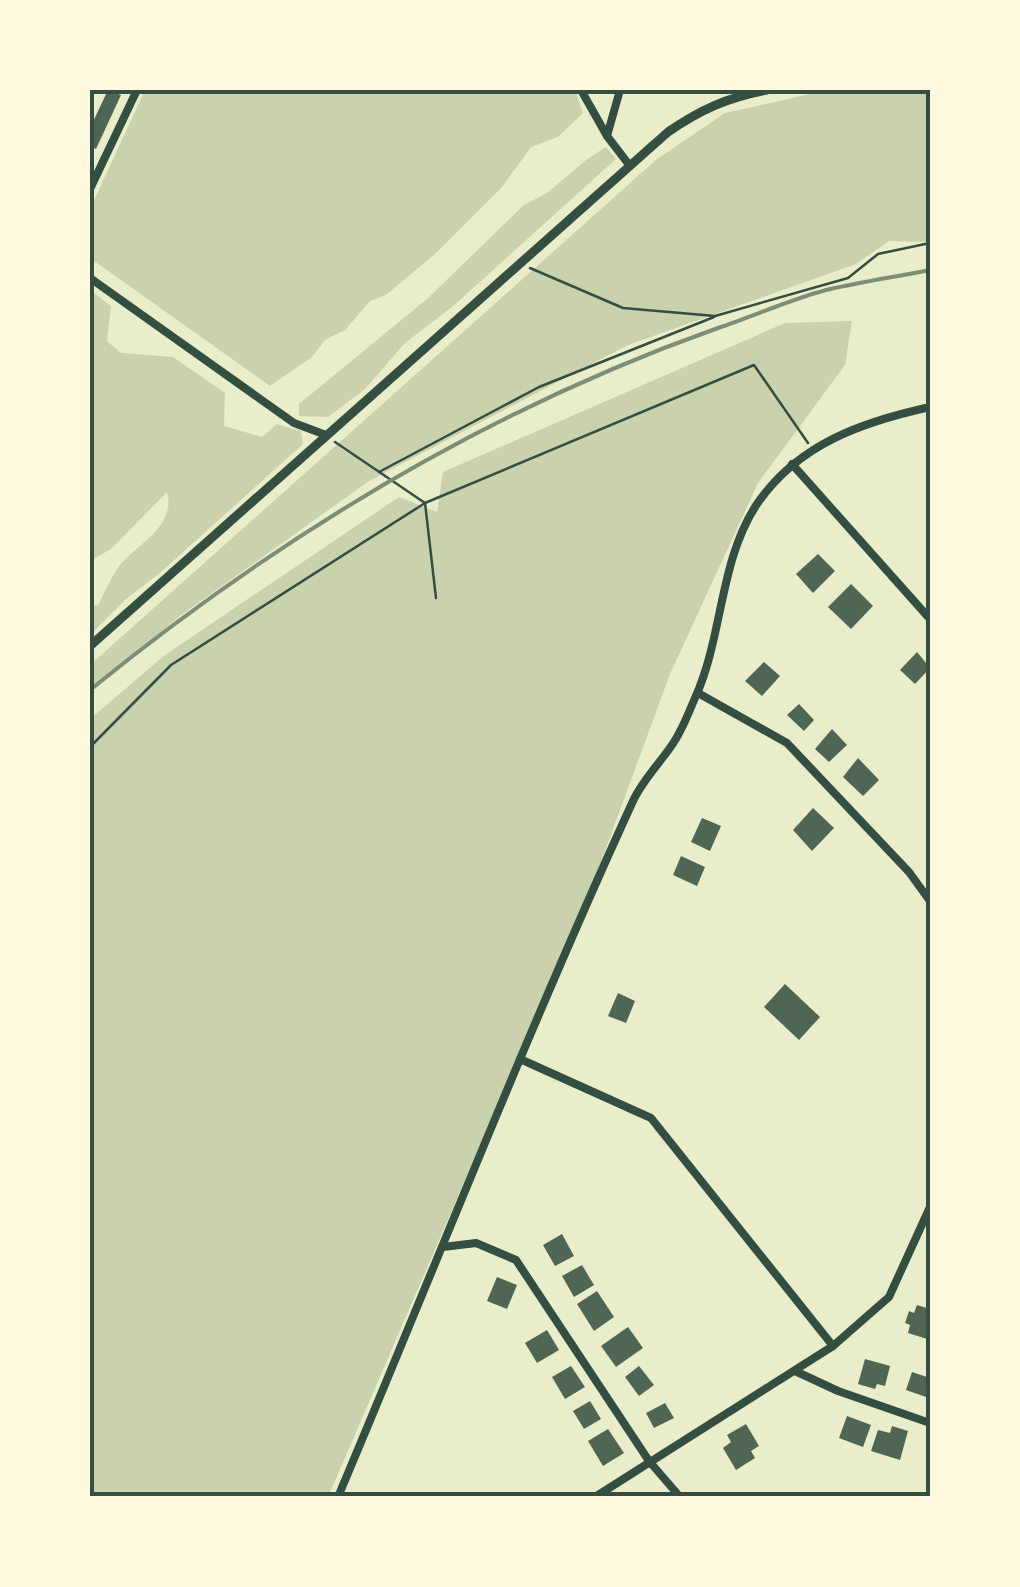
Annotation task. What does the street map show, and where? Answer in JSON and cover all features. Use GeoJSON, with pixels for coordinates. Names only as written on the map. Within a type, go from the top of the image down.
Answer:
{"type":"FeatureCollection","features":[{"type":"Feature","properties":{"kind":"street"},"geometry":{"type":"LineString","coordinates":[[90,190],[137,90]]}},
{"type":"Feature","properties":{"kind":"street"},"geometry":{"type":"LineString","coordinates":[[581,90],[607,136],[630,166]]}},
{"type":"Feature","properties":{"kind":"street"},"geometry":{"type":"LineString","coordinates":[[607,136],[620,90]]}},
{"type":"Feature","properties":{"kind":"street"},"geometry":{"type":"LineString","coordinates":[[90,646],[668,132],[702,109],[735,96],[767,90]]}},
{"type":"Feature","properties":{"kind":"street"},"geometry":{"type":"LineString","coordinates":[[90,278],[294,423],[326,435]]}},
{"type":"Feature","properties":{"kind":"street"},"geometry":{"type":"LineString","coordinates":[[338,1497],[520,1059],[636,794],[675,742],[698,693],[742,533],[758,504],[792,464],[813,449],[832,437],[930,407]]}},
{"type":"Feature","properties":{"kind":"street"},"geometry":{"type":"LineString","coordinates":[[792,464],[930,619]]}},
{"type":"Feature","properties":{"kind":"street"},"geometry":{"type":"LineString","coordinates":[[698,693],[787,743],[909,872],[930,901]]}},
{"type":"Feature","properties":{"kind":"street"},"geometry":{"type":"LineString","coordinates":[[520,1059],[651,1118],[833,1346]]}},
{"type":"Feature","properties":{"kind":"street"},"geometry":{"type":"LineString","coordinates":[[595,1497],[833,1346],[889,1297],[930,1207]]}},
{"type":"Feature","properties":{"kind":"street"},"geometry":{"type":"LineString","coordinates":[[443,1247],[476,1243],[516,1260],[649,1461],[680,1497]]}},
{"type":"Feature","properties":{"kind":"street"},"geometry":{"type":"LineString","coordinates":[[795,1371],[838,1391],[930,1423]]}},
{"type":"Feature","properties":{"kind":"path"},"geometry":{"type":"LineString","coordinates":[[379,472],[539,387],[715,316],[848,278],[878,254],[930,243]]}},
{"type":"Feature","properties":{"kind":"path"},"geometry":{"type":"LineString","coordinates":[[520,264],[623,308],[715,316]]}},
{"type":"Feature","properties":{"kind":"path"},"geometry":{"type":"LineString","coordinates":[[90,747],[172,665],[425,503],[754,365],[813,449]]}},
{"type":"Feature","properties":{"kind":"path"},"geometry":{"type":"LineString","coordinates":[[326,435],[425,503],[436,598]]}},
{"type":"Feature","properties":{"kind":"green space"},"geometry":{"type":"Polygon","coordinates":[[[145,90],[575,90],[583,113],[558,137],[531,147],[502,187],[436,253],[386,295],[370,301],[345,330],[325,340],[312,357],[270,386],[90,258],[90,209],[145,90]]]}},
{"type":"Feature","properties":{"kind":"green space"},"geometry":{"type":"Polygon","coordinates":[[[828,90],[930,90],[930,242],[889,241],[856,264],[628,345],[369,481],[180,616],[90,692],[90,665],[657,159],[725,113],[828,90]]]}},
{"type":"Feature","properties":{"kind":"green space"},"geometry":{"type":"Polygon","coordinates":[[[606,147],[616,159],[452,307],[405,343],[365,389],[328,417],[299,416],[299,404],[427,299],[524,205],[547,193],[606,147]]]}},
{"type":"Feature","properties":{"kind":"green space"},"geometry":{"type":"Polygon","coordinates":[[[90,290],[111,306],[107,341],[121,353],[173,357],[225,393],[224,426],[262,437],[277,424],[301,431],[303,444],[90,635],[90,605],[98,605],[124,560],[160,526],[168,505],[167,492],[111,549],[90,561],[90,290]]]}},
{"type":"Feature","properties":{"kind":"green space"},"geometry":{"type":"Polygon","coordinates":[[[852,321],[845,365],[758,483],[670,674],[592,886],[328,1497],[90,1497],[90,719],[165,655],[399,497],[437,512],[443,472],[785,323],[852,321]]]}},
{"type":"Feature","properties":{"kind":"building"},"geometry":{"type":"Polygon","coordinates":[[[108,90],[121,95],[96,149],[90,146],[90,128],[108,90]]]}},
{"type":"Feature","properties":{"kind":"building"},"geometry":{"type":"Polygon","coordinates":[[[818,554],[835,571],[813,593],[796,574],[818,554]]]}},
{"type":"Feature","properties":{"kind":"building"},"geometry":{"type":"Polygon","coordinates":[[[851,584],[873,606],[851,629],[828,607],[851,584]]]}},
{"type":"Feature","properties":{"kind":"building"},"geometry":{"type":"Polygon","coordinates":[[[917,652],[930,668],[915,684],[900,670],[917,652]]]}},
{"type":"Feature","properties":{"kind":"building"},"geometry":{"type":"Polygon","coordinates":[[[764,662],[780,676],[762,696],[745,681],[764,662]]]}},
{"type":"Feature","properties":{"kind":"building"},"geometry":{"type":"Polygon","coordinates":[[[799,704],[814,720],[804,731],[787,715],[799,704]]]}},
{"type":"Feature","properties":{"kind":"building"},"geometry":{"type":"Polygon","coordinates":[[[832,729],[847,745],[829,762],[815,749],[832,729]]]}},
{"type":"Feature","properties":{"kind":"building"},"geometry":{"type":"Polygon","coordinates":[[[858,758],[879,780],[863,796],[843,777],[858,758]]]}},
{"type":"Feature","properties":{"kind":"building"},"geometry":{"type":"Polygon","coordinates":[[[813,808],[834,828],[812,851],[793,830],[813,808]]]}},
{"type":"Feature","properties":{"kind":"building"},"geometry":{"type":"Polygon","coordinates":[[[702,818],[721,826],[710,851],[691,842],[702,818]]]}},
{"type":"Feature","properties":{"kind":"building"},"geometry":{"type":"Polygon","coordinates":[[[681,856],[705,867],[697,886],[673,875],[681,856]]]}},
{"type":"Feature","properties":{"kind":"building"},"geometry":{"type":"Polygon","coordinates":[[[785,984],[820,1017],[799,1040],[764,1007],[785,984]]]}},
{"type":"Feature","properties":{"kind":"building"},"geometry":{"type":"Polygon","coordinates":[[[618,993],[635,1001],[626,1023],[608,1016],[618,993]]]}},
{"type":"Feature","properties":{"kind":"building"},"geometry":{"type":"Polygon","coordinates":[[[562,1234],[574,1256],[555,1266],[543,1245],[562,1234]]]}},
{"type":"Feature","properties":{"kind":"building"},"geometry":{"type":"Polygon","coordinates":[[[582,1265],[594,1285],[574,1297],[562,1276],[582,1265]]]}},
{"type":"Feature","properties":{"kind":"building"},"geometry":{"type":"Polygon","coordinates":[[[497,1277],[517,1285],[507,1309],[487,1301],[497,1277]]]}},
{"type":"Feature","properties":{"kind":"building"},"geometry":{"type":"Polygon","coordinates":[[[597,1291],[614,1317],[594,1331],[577,1304],[597,1291]]]}},
{"type":"Feature","properties":{"kind":"building"},"geometry":{"type":"Polygon","coordinates":[[[917,1305],[930,1309],[927,1339],[908,1333],[910,1325],[905,1323],[909,1311],[914,1313],[917,1305]]]}},
{"type":"Feature","properties":{"kind":"building"},"geometry":{"type":"Polygon","coordinates":[[[628,1327],[643,1348],[616,1367],[601,1346],[628,1327]]]}},
{"type":"Feature","properties":{"kind":"building"},"geometry":{"type":"Polygon","coordinates":[[[547,1330],[559,1350],[537,1363],[525,1343],[547,1330]]]}},
{"type":"Feature","properties":{"kind":"building"},"geometry":{"type":"Polygon","coordinates":[[[865,1359],[890,1366],[885,1386],[877,1384],[875,1389],[858,1384],[865,1359]]]}},
{"type":"Feature","properties":{"kind":"building"},"geometry":{"type":"Polygon","coordinates":[[[571,1366],[585,1387],[565,1399],[552,1377],[571,1366]]]}},
{"type":"Feature","properties":{"kind":"building"},"geometry":{"type":"Polygon","coordinates":[[[639,1366],[654,1385],[639,1396],[625,1377],[639,1366]]]}},
{"type":"Feature","properties":{"kind":"building"},"geometry":{"type":"Polygon","coordinates":[[[912,1372],[930,1378],[926,1397],[906,1390],[912,1372]]]}},
{"type":"Feature","properties":{"kind":"building"},"geometry":{"type":"Polygon","coordinates":[[[590,1401],[601,1419],[584,1429],[573,1411],[590,1401]]]}},
{"type":"Feature","properties":{"kind":"building"},"geometry":{"type":"Polygon","coordinates":[[[665,1403],[674,1418],[654,1428],[646,1413],[665,1403]]]}},
{"type":"Feature","properties":{"kind":"building"},"geometry":{"type":"Polygon","coordinates":[[[847,1416],[871,1425],[863,1447],[839,1438],[847,1416]]]}},
{"type":"Feature","properties":{"kind":"building"},"geometry":{"type":"Polygon","coordinates":[[[746,1424],[759,1446],[751,1451],[755,1458],[736,1470],[723,1448],[731,1442],[727,1435],[746,1424]]]}},
{"type":"Feature","properties":{"kind":"building"},"geometry":{"type":"Polygon","coordinates":[[[892,1426],[908,1431],[900,1460],[871,1451],[878,1430],[890,1433],[892,1426]]]}},
{"type":"Feature","properties":{"kind":"building"},"geometry":{"type":"Polygon","coordinates":[[[608,1429],[624,1453],[603,1466],[588,1441],[608,1429]]]}},
{"type":"Feature","properties":{"kind":"railway"},"geometry":{"type":"LineString","coordinates":[[90,690],[235,580],[389,482],[468,438],[633,361],[785,303],[826,290],[930,270]]}}]}
